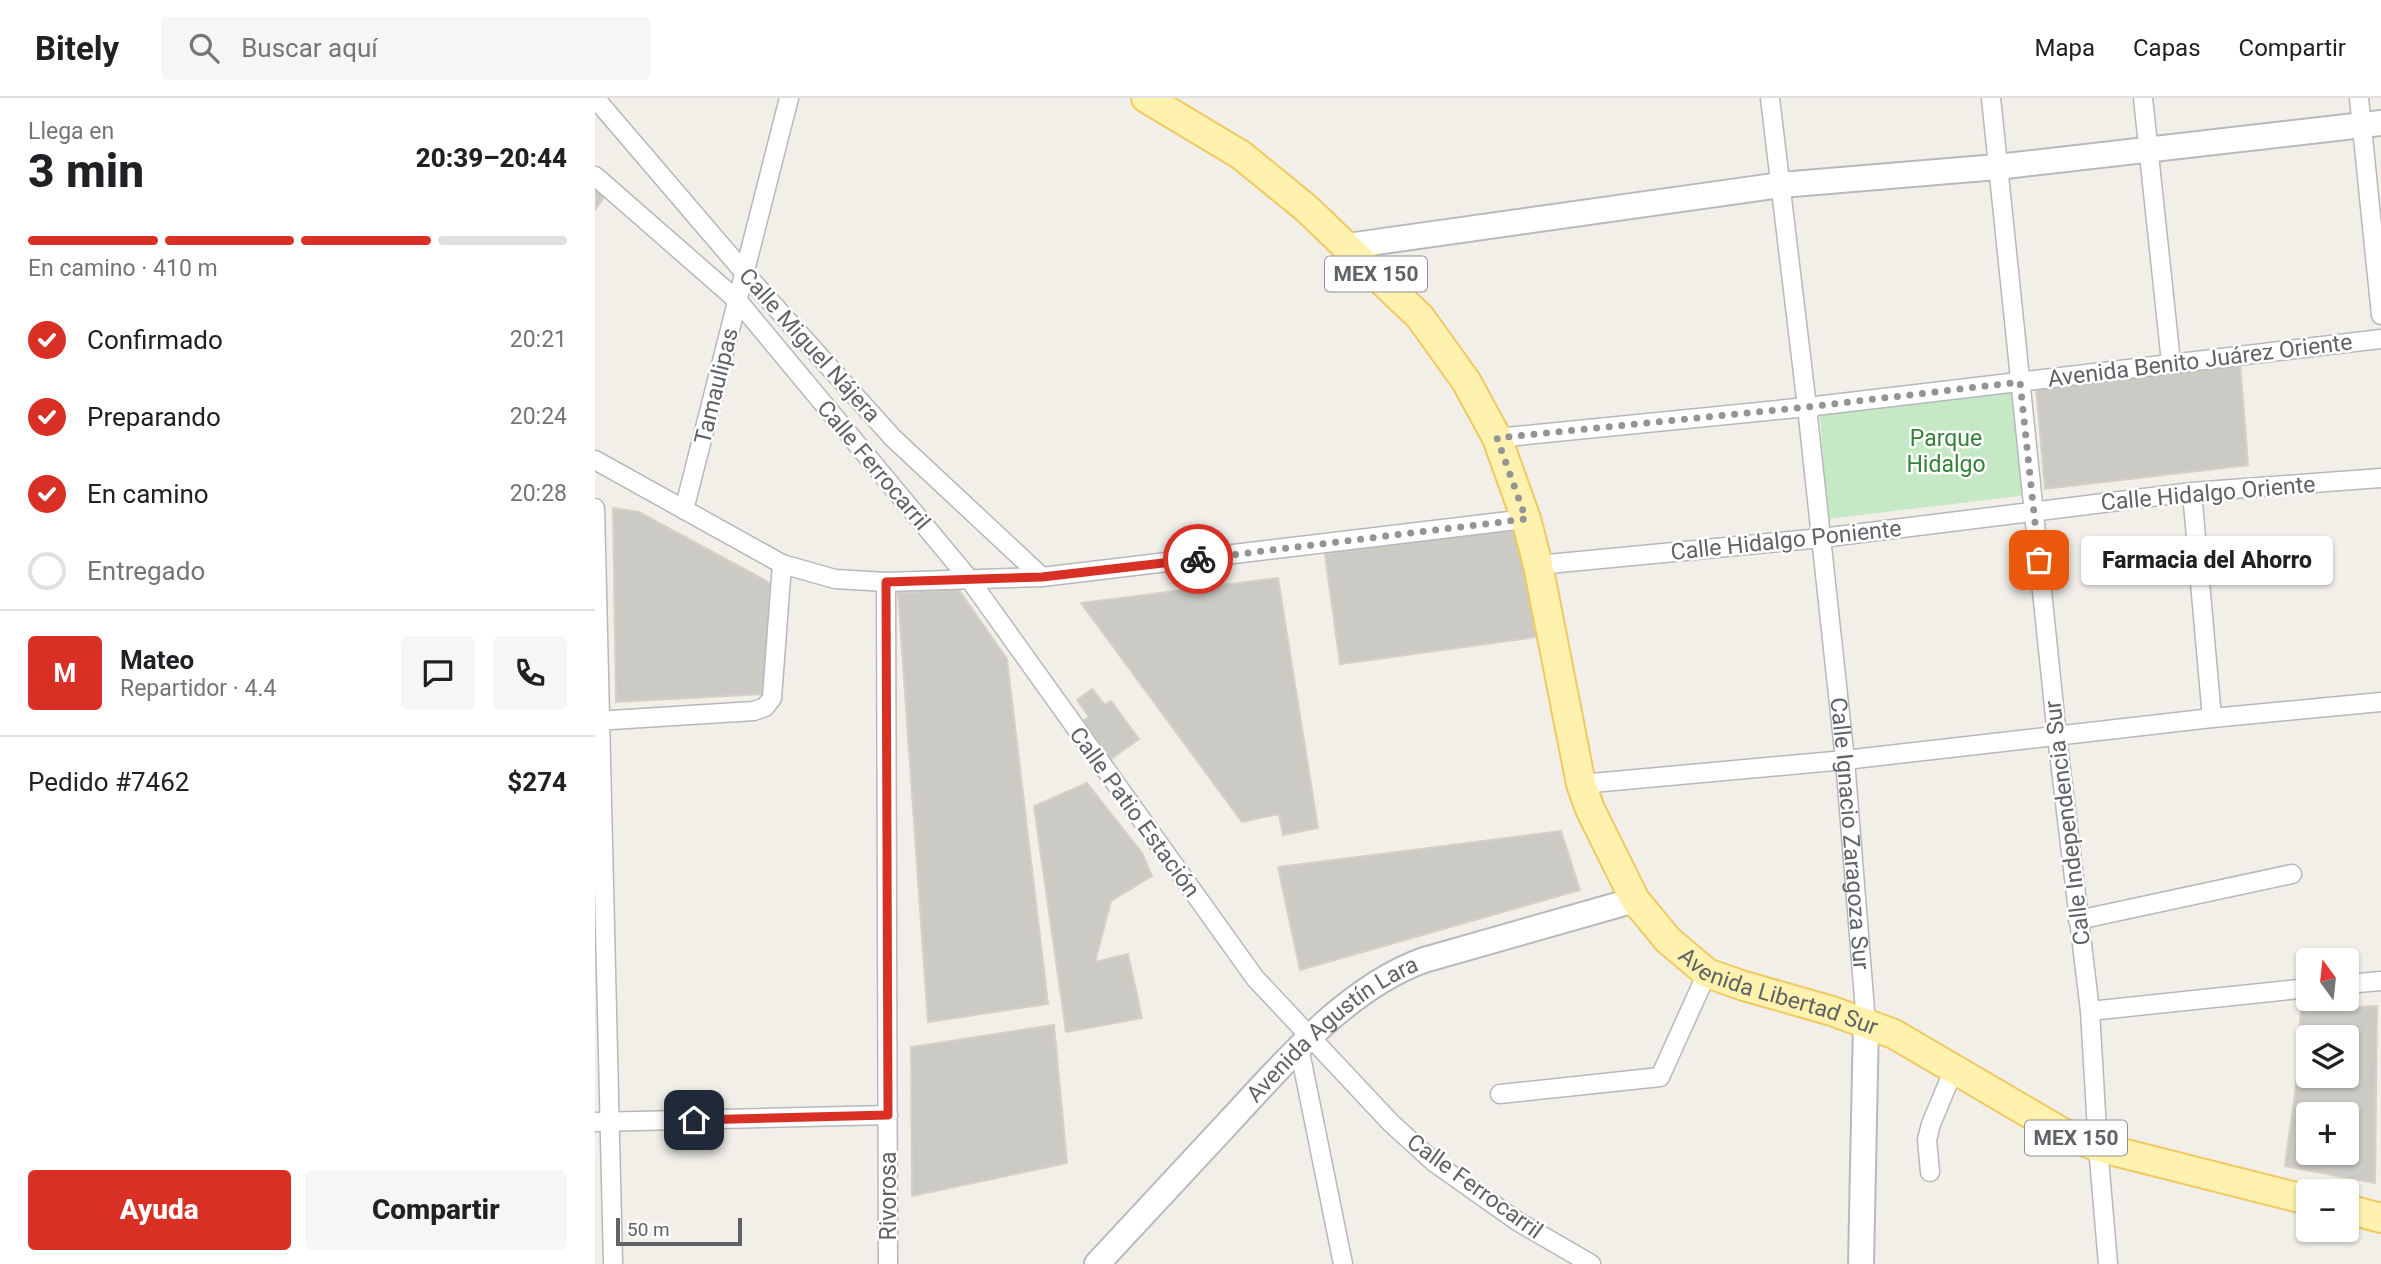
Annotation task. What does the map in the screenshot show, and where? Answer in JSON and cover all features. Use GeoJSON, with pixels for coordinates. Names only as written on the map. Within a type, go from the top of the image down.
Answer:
{"type":"FeatureCollection","features":[{"type":"Feature","properties":{"kind":"main road","name":"MEX 150"},"geometry":{"type":"LineString","coordinates":[[1146,98],[1241,155],[1348,246],[1420,317],[1466,381],[1497,438],[1526,519]]}},
{"type":"Feature","properties":{"kind":"main road"},"geometry":{"type":"LineString","coordinates":[[1348,246],[1781,186],[2150,151],[2371,124]]}},
{"type":"Feature","properties":{"kind":"main road","name":"Avenida Libertad Sur"},"geometry":{"type":"LineString","coordinates":[[1526,519],[1538,565],[1581,784],[1590,809],[1635,900],[1668,940],[1707,972],[1744,986],[1832,1010],[1894,1034],[2063,1133],[2098,1147],[2296,1197]]}},
{"type":"Feature","properties":{"kind":"main road","name":"Avenida Agustín Lara"},"geometry":{"type":"LineString","coordinates":[[1097,1264],[1304,1042],[1378,982],[1424,960],[1635,900]]}},
{"type":"Feature","properties":{"kind":"main road","name":"Calle Ignacio Zaragoza Sur"},"geometry":{"type":"LineString","coordinates":[[1861,1264],[1866,1023]]}},
{"type":"Feature","properties":{"kind":"main road"},"geometry":{"type":"LineString","coordinates":[[2359,1212],[2381,1218]]}},
{"type":"Feature","properties":{"kind":"street","name":"Calle Miguel Nájera"},"geometry":{"type":"LineString","coordinates":[[595,98],[743,271],[893,438],[1042,577]]}},
{"type":"Feature","properties":{"kind":"street","name":"Tamaulipas"},"geometry":{"type":"LineString","coordinates":[[684,510],[789,98]]}},
{"type":"Feature","properties":{"kind":"street","name":"Calle Ignacio Zaragoza Sur"},"geometry":{"type":"LineString","coordinates":[[1770,98],[1845,760],[1866,1023]]}},
{"type":"Feature","properties":{"kind":"street","name":"Calle Independencia Sur"},"geometry":{"type":"LineString","coordinates":[[1991,98],[2057,736],[2090,1011],[2108,1264]]}},
{"type":"Feature","properties":{"kind":"street"},"geometry":{"type":"LineString","coordinates":[[2143,98],[2171,362]]}},
{"type":"Feature","properties":{"kind":"street"},"geometry":{"type":"LineString","coordinates":[[2358,98],[2371,124],[2381,315]]}},
{"type":"Feature","properties":{"kind":"street","name":"Calle Ferrocarril"},"geometry":{"type":"LineString","coordinates":[[595,176],[738,301],[970,580]]}},
{"type":"Feature","properties":{"kind":"street","name":"Avenida Benito Juárez Oriente"},"geometry":{"type":"LineString","coordinates":[[1497,438],[1807,407],[2381,339]]}},
{"type":"Feature","properties":{"kind":"street"},"geometry":{"type":"LineString","coordinates":[[595,460],[782,564],[835,579],[886,582],[1042,577],[1526,519]]}},
{"type":"Feature","properties":{"kind":"street","name":"Calle Hidalgo Oriente"},"geometry":{"type":"LineString","coordinates":[[2034,510],[2192,492],[2381,478]]}},
{"type":"Feature","properties":{"kind":"street"},"geometry":{"type":"LineString","coordinates":[[2192,492],[2213,718]]}},
{"type":"Feature","properties":{"kind":"street"},"geometry":{"type":"LineString","coordinates":[[595,508],[603,1122],[613,1264]]}},
{"type":"Feature","properties":{"kind":"street","name":"Calle Hidalgo Poniente"},"geometry":{"type":"LineString","coordinates":[[1538,565],[1821,538],[2034,510]]}},
{"type":"Feature","properties":{"kind":"street"},"geometry":{"type":"LineString","coordinates":[[598,721],[754,711],[765,707],[772,698],[782,564]]}},
{"type":"Feature","properties":{"kind":"street","name":"Calle Patio Estación"},"geometry":{"type":"LineString","coordinates":[[970,580],[1255,978],[1304,1042]]}},
{"type":"Feature","properties":{"kind":"street","name":"Rivorosa"},"geometry":{"type":"LineString","coordinates":[[886,582],[888,1264]]}},
{"type":"Feature","properties":{"kind":"street"},"geometry":{"type":"LineString","coordinates":[[1581,784],[1845,760],[2213,718],[2381,702]]}},
{"type":"Feature","properties":{"kind":"street"},"geometry":{"type":"LineString","coordinates":[[2078,920],[2292,874]]}},
{"type":"Feature","properties":{"kind":"street"},"geometry":{"type":"LineString","coordinates":[[1500,1094],[1660,1077],[1707,972]]}},
{"type":"Feature","properties":{"kind":"street"},"geometry":{"type":"LineString","coordinates":[[2359,983],[2381,981]]}},
{"type":"Feature","properties":{"kind":"street"},"geometry":{"type":"LineString","coordinates":[[2090,1011],[2296,989]]}},
{"type":"Feature","properties":{"kind":"street"},"geometry":{"type":"LineString","coordinates":[[1304,1042],[1343,1264]]}},
{"type":"Feature","properties":{"kind":"street","name":"Calle Ferrocarril"},"geometry":{"type":"LineString","coordinates":[[1304,1042],[1435,1163],[1517,1221],[1591,1264]]}},
{"type":"Feature","properties":{"kind":"street"},"geometry":{"type":"LineString","coordinates":[[1930,1172],[1927,1140],[1954,1069]]}},
{"type":"Feature","properties":{"kind":"street"},"geometry":{"type":"LineString","coordinates":[[603,1122],[888,1115]]}},
{"type":"Feature","properties":{"kind":"green space","name":"Parque Hidalgo"},"geometry":{"type":"Polygon","coordinates":[[[2011,390],[2027,495],[1827,519],[1820,413],[2011,390]]]}},
{"type":"Feature","properties":{"kind":"building"},"geometry":{"type":"Polygon","coordinates":[[[595,184],[607,193],[595,210],[595,184]]]}},
{"type":"Feature","properties":{"kind":"building"},"geometry":{"type":"Polygon","coordinates":[[[2240,361],[2248,465],[2045,489],[2036,387],[2240,361]]]}},
{"type":"Feature","properties":{"kind":"building"},"geometry":{"type":"Polygon","coordinates":[[[613,508],[639,512],[770,583],[766,694],[616,702],[613,508]]]}},
{"type":"Feature","properties":{"kind":"building"},"geometry":{"type":"Polygon","coordinates":[[[1521,526],[1536,637],[1340,664],[1325,554],[1521,526]]]}},
{"type":"Feature","properties":{"kind":"building"},"geometry":{"type":"Polygon","coordinates":[[[1278,578],[1318,828],[1283,835],[1279,814],[1242,822],[1081,603],[1278,578]]]}},
{"type":"Feature","properties":{"kind":"building"},"geometry":{"type":"Polygon","coordinates":[[[959,590],[1007,659],[1048,1004],[928,1022],[898,593],[959,590]]]}},
{"type":"Feature","properties":{"kind":"building"},"geometry":{"type":"Polygon","coordinates":[[[1092,689],[1105,705],[1111,701],[1139,739],[1111,759],[1083,721],[1089,717],[1077,700],[1092,689]]]}},
{"type":"Feature","properties":{"kind":"building"},"geometry":{"type":"Polygon","coordinates":[[[1087,783],[1142,853],[1152,876],[1111,901],[1095,962],[1128,954],[1142,1018],[1066,1032],[1034,806],[1087,783]]]}},
{"type":"Feature","properties":{"kind":"building"},"geometry":{"type":"Polygon","coordinates":[[[1561,831],[1580,890],[1300,970],[1278,867],[1561,831]]]}},
{"type":"Feature","properties":{"kind":"building"},"geometry":{"type":"Polygon","coordinates":[[[2377,1006],[2375,1183],[2285,1166],[2296,1085],[2296,1088],[2359,1088],[2359,1025],[2300,1025],[2301,1012],[2359,1012],[2359,1007],[2377,1006]]]}},
{"type":"Feature","properties":{"kind":"building"},"geometry":{"type":"Polygon","coordinates":[[[1054,1025],[1067,1163],[912,1196],[911,1047],[1054,1025]]]}},
{"type":"Feature","properties":{"kind":"way so far"},"geometry":{"type":"LineString","coordinates":[[1198,559],[1526,519],[1497,438],[1807,407],[2020,382],[2039,560]]}},
{"type":"Feature","properties":{"kind":"place","name":"Farmacia del Ahorro"},"geometry":{"type":"Point","coordinates":[2039,560]}},
{"type":"Feature","properties":{"kind":"route"},"geometry":{"type":"LineString","coordinates":[[694,1120],[888,1115],[886,582],[1042,577],[1198,559]]}}]}
